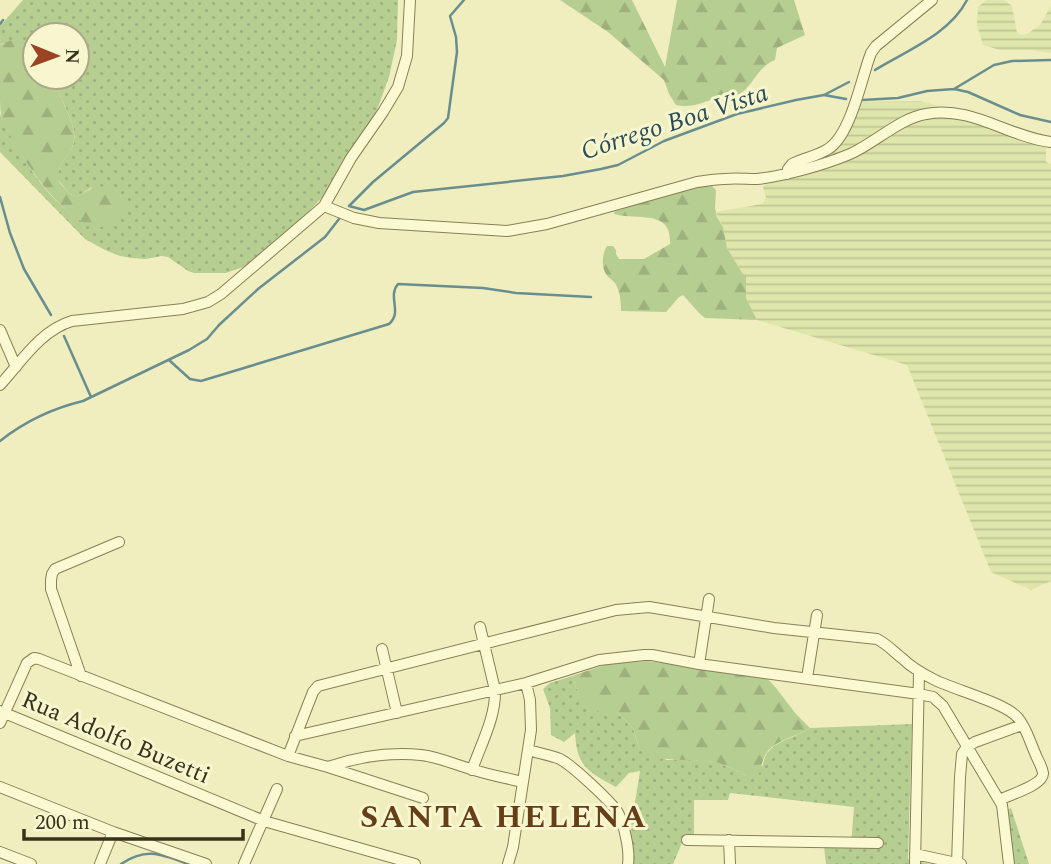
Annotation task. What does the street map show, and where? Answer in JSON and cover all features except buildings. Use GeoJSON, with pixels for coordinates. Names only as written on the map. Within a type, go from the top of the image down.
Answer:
{"type":"FeatureCollection","features":[{"type":"Feature","properties":{"kind":"street"},"geometry":{"type":"LineString","coordinates":[[0,385],[54,328],[72,321],[175,310],[208,302],[324,206],[351,158],[398,87],[407,56],[410,0]]}},
{"type":"Feature","properties":{"kind":"street"},"geometry":{"type":"LineString","coordinates":[[787,174],[792,164],[835,144],[850,120],[871,53],[932,0]]}},
{"type":"Feature","properties":{"kind":"street"},"geometry":{"type":"LineString","coordinates":[[324,206],[354,218],[379,223],[507,231],[547,224],[697,182],[723,178],[755,179],[787,174],[850,154],[910,119],[926,114],[973,117],[1036,140],[1051,142]]}},
{"type":"Feature","properties":{"kind":"street"},"geometry":{"type":"LineString","coordinates":[[0,330],[16,367]]}},
{"type":"Feature","properties":{"kind":"street"},"geometry":{"type":"LineString","coordinates":[[81,676],[51,589],[52,573],[55,569],[119,542]]}},
{"type":"Feature","properties":{"kind":"street"},"geometry":{"type":"LineString","coordinates":[[699,664],[709,599]]}},
{"type":"Feature","properties":{"kind":"street"},"geometry":{"type":"LineString","coordinates":[[288,756],[313,692],[318,686],[616,610],[649,607],[815,633],[877,639],[919,672],[1014,713],[1020,720],[1039,762],[1042,778],[1040,782],[999,800]]}},
{"type":"Feature","properties":{"kind":"street"},"geometry":{"type":"LineString","coordinates":[[807,678],[817,615]]}},
{"type":"Feature","properties":{"kind":"street"},"geometry":{"type":"LineString","coordinates":[[472,770],[494,710],[495,690],[480,626]]}},
{"type":"Feature","properties":{"kind":"street"},"geometry":{"type":"LineString","coordinates":[[382,649],[397,713]]}},
{"type":"Feature","properties":{"kind":"street"},"geometry":{"type":"LineString","coordinates":[[295,736],[526,683],[599,660],[652,654],[699,664],[919,694],[933,697],[943,705],[999,800],[1004,812],[1009,864]]}},
{"type":"Feature","properties":{"kind":"street"},"geometry":{"type":"LineString","coordinates":[[1,716],[27,663],[34,658],[288,756],[423,798]]}},
{"type":"Feature","properties":{"kind":"street"},"geometry":{"type":"LineString","coordinates":[[919,672],[915,859],[959,864],[962,754],[975,742],[1022,725]]}},
{"type":"Feature","properties":{"kind":"street"},"geometry":{"type":"LineString","coordinates":[[933,697],[936,681]]}},
{"type":"Feature","properties":{"kind":"street"},"geometry":{"type":"LineString","coordinates":[[508,864],[528,750],[531,715],[526,683]]}},
{"type":"Feature","properties":{"kind":"street","name":"Rua Adolfo Buzetti"},"geometry":{"type":"LineString","coordinates":[[1,716],[264,821],[415,864]]}},
{"type":"Feature","properties":{"kind":"street"},"geometry":{"type":"LineString","coordinates":[[528,750],[563,761],[610,803],[621,820],[629,863]]}},
{"type":"Feature","properties":{"kind":"street"},"geometry":{"type":"LineString","coordinates":[[328,767],[377,756],[409,755],[439,759],[522,782]]}},
{"type":"Feature","properties":{"kind":"street"},"geometry":{"type":"LineString","coordinates":[[0,787],[113,832],[206,864]]}},
{"type":"Feature","properties":{"kind":"street"},"geometry":{"type":"LineString","coordinates":[[244,864],[277,789]]}},
{"type":"Feature","properties":{"kind":"street"},"geometry":{"type":"LineString","coordinates":[[100,864],[113,832]]}},
{"type":"Feature","properties":{"kind":"street"},"geometry":{"type":"LineString","coordinates":[[687,840],[878,843]]}},
{"type":"Feature","properties":{"kind":"street"},"geometry":{"type":"LineString","coordinates":[[729,840],[730,864]]}},
{"type":"Feature","properties":{"kind":"street"},"geometry":{"type":"LineString","coordinates":[[0,852],[30,864]]}},
{"type":"Feature","properties":{"kind":"green space"},"geometry":{"type":"Polygon","coordinates":[[[23,0],[398,0],[397,40],[389,77],[377,110],[344,175],[278,243],[249,265],[226,273],[194,273],[168,257],[132,258],[105,250],[85,239],[0,152],[0,114],[40,182],[74,216],[92,187],[77,197],[70,194],[59,181],[59,170],[73,145],[74,133],[58,91],[91,91],[91,21],[21,21],[21,43],[0,45],[0,26],[23,0]]]}},
{"type":"Feature","properties":{"kind":"green space"},"geometry":{"type":"Polygon","coordinates":[[[560,0],[632,0],[665,67],[677,0],[794,0],[805,35],[777,48],[775,60],[762,69],[742,92],[682,106],[676,105],[664,80],[608,32],[560,0]]]}},
{"type":"Feature","properties":{"kind":"green space"},"geometry":{"type":"Polygon","coordinates":[[[986,0],[1004,0],[1012,6],[1020,35],[1027,34],[1040,25],[1051,6],[1051,53],[1000,50],[983,45],[977,25],[978,7],[986,0]]]}},
{"type":"Feature","properties":{"kind":"green space"},"geometry":{"type":"Polygon","coordinates":[[[11,40],[21,42],[21,91],[58,91],[73,128],[74,141],[59,170],[59,182],[70,194],[77,197],[102,186],[127,198],[123,211],[115,221],[100,227],[84,222],[66,209],[31,170],[1,115],[0,45],[11,40]]]}},
{"type":"Feature","properties":{"kind":"green space"},"geometry":{"type":"Polygon","coordinates":[[[920,101],[1006,123],[1046,146],[1046,162],[1051,164],[1051,581],[1031,590],[991,572],[907,365],[757,320],[746,298],[745,275],[727,248],[723,227],[716,212],[762,204],[766,198],[763,187],[767,182],[831,143],[854,102],[920,101]]]}},
{"type":"Feature","properties":{"kind":"green space"},"geometry":{"type":"Polygon","coordinates":[[[710,184],[716,190],[715,208],[723,227],[727,248],[746,275],[746,298],[757,320],[705,318],[683,295],[666,312],[621,311],[617,286],[603,267],[607,246],[613,246],[619,259],[644,259],[670,244],[665,225],[651,218],[614,214],[616,205],[710,184]]]}},
{"type":"Feature","properties":{"kind":"green space"},"geometry":{"type":"Polygon","coordinates":[[[647,661],[767,678],[810,728],[770,749],[763,759],[758,776],[746,776],[716,762],[652,758],[638,745],[633,728],[617,712],[600,713],[579,695],[572,676],[607,664],[647,661]]]}},
{"type":"Feature","properties":{"kind":"green space"},"geometry":{"type":"Polygon","coordinates":[[[572,676],[579,695],[617,712],[633,728],[638,745],[667,760],[716,762],[746,776],[763,765],[765,757],[775,746],[810,728],[912,724],[908,859],[930,864],[826,864],[824,847],[851,845],[854,807],[730,793],[728,800],[694,800],[694,835],[684,838],[673,864],[625,864],[640,771],[629,773],[616,787],[591,772],[581,761],[575,733],[564,742],[551,735],[550,708],[543,689],[550,683],[572,676]]]}},
{"type":"Feature","properties":{"kind":"green space"},"geometry":{"type":"Polygon","coordinates":[[[1011,808],[1029,864],[1011,864],[1007,810],[1011,808]]]}},
{"type":"Feature","properties":{"kind":"waterway","name":"Córrego Boa Vista"},"geometry":{"type":"LineString","coordinates":[[464,0],[450,16],[457,52],[448,118],[349,206],[364,210],[413,192],[563,176],[601,169],[618,165],[664,141],[737,114],[824,95],[846,99]]}},
{"type":"Feature","properties":{"kind":"waterway"},"geometry":{"type":"LineString","coordinates":[[875,70],[939,32],[950,23],[967,0]]}},
{"type":"Feature","properties":{"kind":"waterway"},"geometry":{"type":"LineString","coordinates":[[0,24],[3,20]]}},
{"type":"Feature","properties":{"kind":"waterway"},"geometry":{"type":"LineString","coordinates":[[954,89],[994,65],[1012,61],[1051,60]]}},
{"type":"Feature","properties":{"kind":"waterway"},"geometry":{"type":"LineString","coordinates":[[824,95],[849,82]]}},
{"type":"Feature","properties":{"kind":"waterway","name":"Córrego Boa Vista"},"geometry":{"type":"LineString","coordinates":[[862,100],[898,98],[927,91],[954,89],[968,92],[1020,115],[1051,122]]}},
{"type":"Feature","properties":{"kind":"waterway"},"geometry":{"type":"LineString","coordinates":[[0,197],[24,269],[51,315]]}},
{"type":"Feature","properties":{"kind":"waterway","name":"Córrego Boa Vista"},"geometry":{"type":"LineString","coordinates":[[0,441],[40,416],[83,401],[207,339],[258,289],[325,237],[339,219]]}},
{"type":"Feature","properties":{"kind":"waterway"},"geometry":{"type":"LineString","coordinates":[[169,360],[190,379],[201,381],[389,324],[395,315],[394,294],[398,284],[591,297]]}},
{"type":"Feature","properties":{"kind":"waterway"},"geometry":{"type":"LineString","coordinates":[[64,336],[91,397]]}},
{"type":"Feature","properties":{"kind":"waterway"},"geometry":{"type":"LineString","coordinates":[[121,864],[146,854],[170,857],[188,864]]}},
{"type":"Feature","properties":{"kind":"district","name":"SANTA HELENA"},"geometry":{"type":"Point","coordinates":[504,816]}}]}
